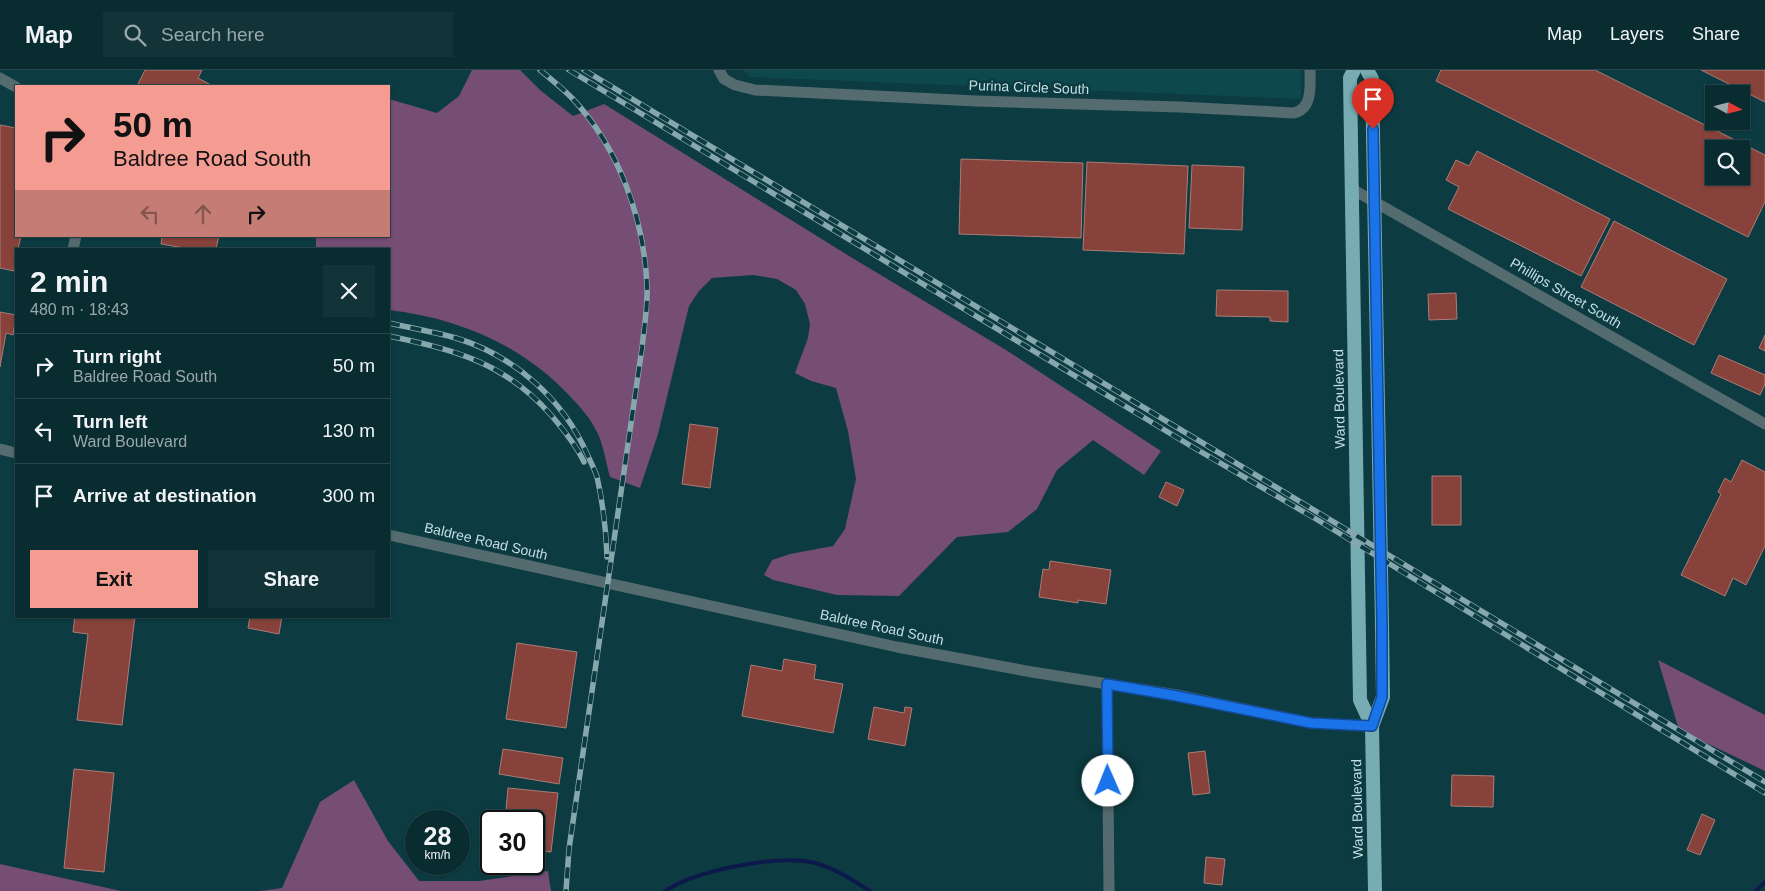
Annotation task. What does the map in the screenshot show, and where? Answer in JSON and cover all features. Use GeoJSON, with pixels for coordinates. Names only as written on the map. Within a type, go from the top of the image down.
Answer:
{"type":"FeatureCollection","features":[{"type":"Feature","properties":{"kind":"highway","name":"Ward Boulevard"},"geometry":{"type":"LineString","coordinates":[[1354,70],[1350,78],[1360,700],[1372,726]]}},
{"type":"Feature","properties":{"kind":"highway","name":"Ward Boulevard"},"geometry":{"type":"LineString","coordinates":[[1366,70],[1372,79],[1382,697],[1372,726],[1375,891]]}},
{"type":"Feature","properties":{"kind":"street","name":"Purina Circle South"},"geometry":{"type":"LineString","coordinates":[[719,70],[724,79],[734,85],[755,90],[976,101],[1180,107],[1294,114],[1300,112],[1310,95],[1310,70]]}},
{"type":"Feature","properties":{"kind":"street"},"geometry":{"type":"LineString","coordinates":[[0,78],[15,86]]}},
{"type":"Feature","properties":{"kind":"street","name":"Phillips Street South"},"geometry":{"type":"LineString","coordinates":[[1352,189],[1765,424]]}},
{"type":"Feature","properties":{"kind":"street"},"geometry":{"type":"LineString","coordinates":[[0,449],[15,452]]}},
{"type":"Feature","properties":{"kind":"street","name":"Baldree Road South"},"geometry":{"type":"LineString","coordinates":[[390,535],[888,645],[1177,696],[1311,723],[1372,726]]}},
{"type":"Feature","properties":{"kind":"street"},"geometry":{"type":"LineString","coordinates":[[1107,684],[1109,891]]}},
{"type":"Feature","properties":{"kind":"shaded area"},"geometry":{"type":"Polygon","coordinates":[[[472,70],[520,70],[540,90],[573,116],[604,104],[854,259],[1006,350],[1161,451],[1144,475],[1093,440],[1057,470],[1037,509],[1008,532],[957,537],[899,596],[837,595],[773,580],[764,575],[772,560],[790,554],[833,546],[845,529],[856,479],[848,431],[836,388],[811,381],[795,373],[808,338],[810,324],[805,304],[796,290],[777,279],[753,275],[712,278],[699,291],[689,306],[658,434],[640,488],[610,477],[601,440],[590,420],[568,394],[529,361],[486,336],[463,327],[439,319],[390,310],[390,248],[316,248],[316,237],[390,237],[390,99],[437,113],[459,96],[472,70]]]}},
{"type":"Feature","properties":{"kind":"shaded area"},"geometry":{"type":"Polygon","coordinates":[[[743,70],[1301,70],[1301,99],[750,77],[743,70]]]}},
{"type":"Feature","properties":{"kind":"shaded area"},"geometry":{"type":"Polygon","coordinates":[[[1658,660],[1765,715],[1765,771],[1679,730],[1658,660]]]}},
{"type":"Feature","properties":{"kind":"shaded area"},"geometry":{"type":"Polygon","coordinates":[[[354,780],[388,841],[405,863],[405,875],[414,875],[419,881],[479,881],[520,875],[545,875],[545,871],[548,871],[551,891],[260,891],[282,888],[320,802],[354,780]]]}},
{"type":"Feature","properties":{"kind":"shaded area"},"geometry":{"type":"Polygon","coordinates":[[[0,864],[121,891],[0,891],[0,864]]]}},
{"type":"Feature","properties":{"kind":"building"},"geometry":{"type":"Polygon","coordinates":[[[145,70],[202,70],[198,78],[211,85],[138,85],[145,70]]]}},
{"type":"Feature","properties":{"kind":"building"},"geometry":{"type":"Polygon","coordinates":[[[1441,70],[1595,70],[1705,125],[1705,130],[1715,130],[1735,140],[1705,140],[1705,185],[1750,185],[1750,148],[1765,155],[1765,202],[1748,237],[1436,81],[1441,70]]]}},
{"type":"Feature","properties":{"kind":"building"},"geometry":{"type":"Polygon","coordinates":[[[1701,70],[1765,70],[1765,102],[1750,94],[1750,85],[1731,85],[1701,70]]]}},
{"type":"Feature","properties":{"kind":"building"},"geometry":{"type":"Polygon","coordinates":[[[0,125],[15,128],[15,237],[21,237],[18,248],[15,248],[14,271],[0,268],[0,125]]]}},
{"type":"Feature","properties":{"kind":"building"},"geometry":{"type":"Polygon","coordinates":[[[1477,151],[1610,219],[1581,276],[1448,209],[1459,187],[1446,180],[1456,160],[1469,166],[1477,151]]]}},
{"type":"Feature","properties":{"kind":"building"},"geometry":{"type":"Polygon","coordinates":[[[961,159],[1083,163],[1081,238],[959,234],[961,159]]]}},
{"type":"Feature","properties":{"kind":"building"},"geometry":{"type":"Polygon","coordinates":[[[1087,162],[1188,166],[1184,254],[1083,250],[1087,162]]]}},
{"type":"Feature","properties":{"kind":"building"},"geometry":{"type":"Polygon","coordinates":[[[1192,165],[1244,167],[1242,230],[1189,228],[1192,165]]]}},
{"type":"Feature","properties":{"kind":"building"},"geometry":{"type":"Polygon","coordinates":[[[1614,221],[1727,279],[1694,345],[1581,287],[1614,221]]]}},
{"type":"Feature","properties":{"kind":"building"},"geometry":{"type":"Polygon","coordinates":[[[162,237],[219,237],[216,248],[184,248],[161,244],[162,237]]]}},
{"type":"Feature","properties":{"kind":"building"},"geometry":{"type":"Polygon","coordinates":[[[1217,290],[1288,291],[1288,322],[1270,321],[1270,317],[1216,316],[1217,290]]]}},
{"type":"Feature","properties":{"kind":"building"},"geometry":{"type":"Polygon","coordinates":[[[1456,293],[1457,319],[1429,320],[1428,294],[1456,293]]]}},
{"type":"Feature","properties":{"kind":"building"},"geometry":{"type":"Polygon","coordinates":[[[0,312],[15,315],[15,322],[13,335],[6,333],[0,367],[0,312]]]}},
{"type":"Feature","properties":{"kind":"building"},"geometry":{"type":"Polygon","coordinates":[[[1765,335],[1765,351],[1759,348],[1765,335]]]}},
{"type":"Feature","properties":{"kind":"building"},"geometry":{"type":"Polygon","coordinates":[[[1719,355],[1765,375],[1765,384],[1760,395],[1711,373],[1719,355]]]}},
{"type":"Feature","properties":{"kind":"building"},"geometry":{"type":"Polygon","coordinates":[[[690,424],[718,428],[710,488],[682,484],[690,424]]]}},
{"type":"Feature","properties":{"kind":"building"},"geometry":{"type":"Polygon","coordinates":[[[1742,460],[1765,472],[1765,546],[1746,585],[1733,578],[1725,596],[1681,575],[1721,494],[1718,492],[1725,478],[1731,482],[1742,460]]]}},
{"type":"Feature","properties":{"kind":"building"},"geometry":{"type":"Polygon","coordinates":[[[1432,476],[1461,476],[1461,525],[1432,525],[1432,476]]]}},
{"type":"Feature","properties":{"kind":"building"},"geometry":{"type":"Polygon","coordinates":[[[1166,482],[1184,490],[1177,506],[1159,497],[1166,482]]]}},
{"type":"Feature","properties":{"kind":"building"},"geometry":{"type":"Polygon","coordinates":[[[1050,561],[1111,570],[1106,604],[1078,600],[1078,603],[1039,597],[1043,569],[1049,570],[1050,561]]]}},
{"type":"Feature","properties":{"kind":"building"},"geometry":{"type":"Polygon","coordinates":[[[75,618],[135,618],[122,725],[77,720],[88,634],[73,632],[75,618]]]}},
{"type":"Feature","properties":{"kind":"building"},"geometry":{"type":"Polygon","coordinates":[[[250,618],[282,618],[279,634],[248,628],[250,618]]]}},
{"type":"Feature","properties":{"kind":"building"},"geometry":{"type":"Polygon","coordinates":[[[517,643],[577,652],[566,728],[506,719],[517,643]]]}},
{"type":"Feature","properties":{"kind":"building"},"geometry":{"type":"Polygon","coordinates":[[[784,659],[816,665],[814,679],[843,684],[833,733],[742,716],[751,665],[782,671],[784,659]]]}},
{"type":"Feature","properties":{"kind":"building"},"geometry":{"type":"Polygon","coordinates":[[[874,707],[904,713],[905,707],[912,708],[905,746],[868,739],[874,707]]]}},
{"type":"Feature","properties":{"kind":"building"},"geometry":{"type":"Polygon","coordinates":[[[503,749],[563,758],[559,784],[499,774],[503,749]]]}},
{"type":"Feature","properties":{"kind":"building"},"geometry":{"type":"Polygon","coordinates":[[[1205,751],[1210,793],[1193,795],[1188,753],[1205,751]]]}},
{"type":"Feature","properties":{"kind":"building"},"geometry":{"type":"Polygon","coordinates":[[[74,769],[114,773],[104,872],[64,868],[74,769]]]}},
{"type":"Feature","properties":{"kind":"building"},"geometry":{"type":"Polygon","coordinates":[[[1452,775],[1494,776],[1493,807],[1451,806],[1452,775]]]}},
{"type":"Feature","properties":{"kind":"building"},"geometry":{"type":"Polygon","coordinates":[[[508,788],[558,793],[551,852],[545,851],[545,810],[506,810],[508,788]]]}},
{"type":"Feature","properties":{"kind":"building"},"geometry":{"type":"Polygon","coordinates":[[[1702,814],[1715,820],[1700,855],[1687,850],[1702,814]]]}},
{"type":"Feature","properties":{"kind":"building"},"geometry":{"type":"Polygon","coordinates":[[[1206,857],[1225,859],[1222,885],[1204,883],[1206,857]]]}},
{"type":"Feature","properties":{"kind":"waterway"},"geometry":{"type":"LineString","coordinates":[[665,891],[697,876],[760,862],[780,861],[799,861],[822,865],[870,891]]}},
{"type":"Feature","properties":{"kind":"waterway"},"geometry":{"type":"LineString","coordinates":[[1756,891],[1765,882]]}},
{"type":"Feature","properties":{"kind":"railway"},"geometry":{"type":"LineString","coordinates":[[540,70],[572,98],[589,118],[616,162],[626,185],[641,235],[647,286],[642,348],[569,849],[566,891]]}},
{"type":"Feature","properties":{"kind":"railway"},"geometry":{"type":"LineString","coordinates":[[569,70],[1191,446],[1316,519],[1765,793]]}},
{"type":"Feature","properties":{"kind":"railway"},"geometry":{"type":"LineString","coordinates":[[584,70],[1765,782]]}},
{"type":"Feature","properties":{"kind":"railway"},"geometry":{"type":"LineString","coordinates":[[390,323],[456,338],[478,346],[517,368],[551,399],[566,416],[596,474],[604,517],[607,557]]}},
{"type":"Feature","properties":{"kind":"railway"},"geometry":{"type":"LineString","coordinates":[[390,336],[457,353],[496,370],[515,382],[551,415],[573,443],[584,462]]}},
{"type":"Feature","properties":{"kind":"route"},"geometry":{"type":"LineString","coordinates":[[1108,781],[1107,684],[1311,723],[1372,726],[1382,697],[1373,129]]}}]}
